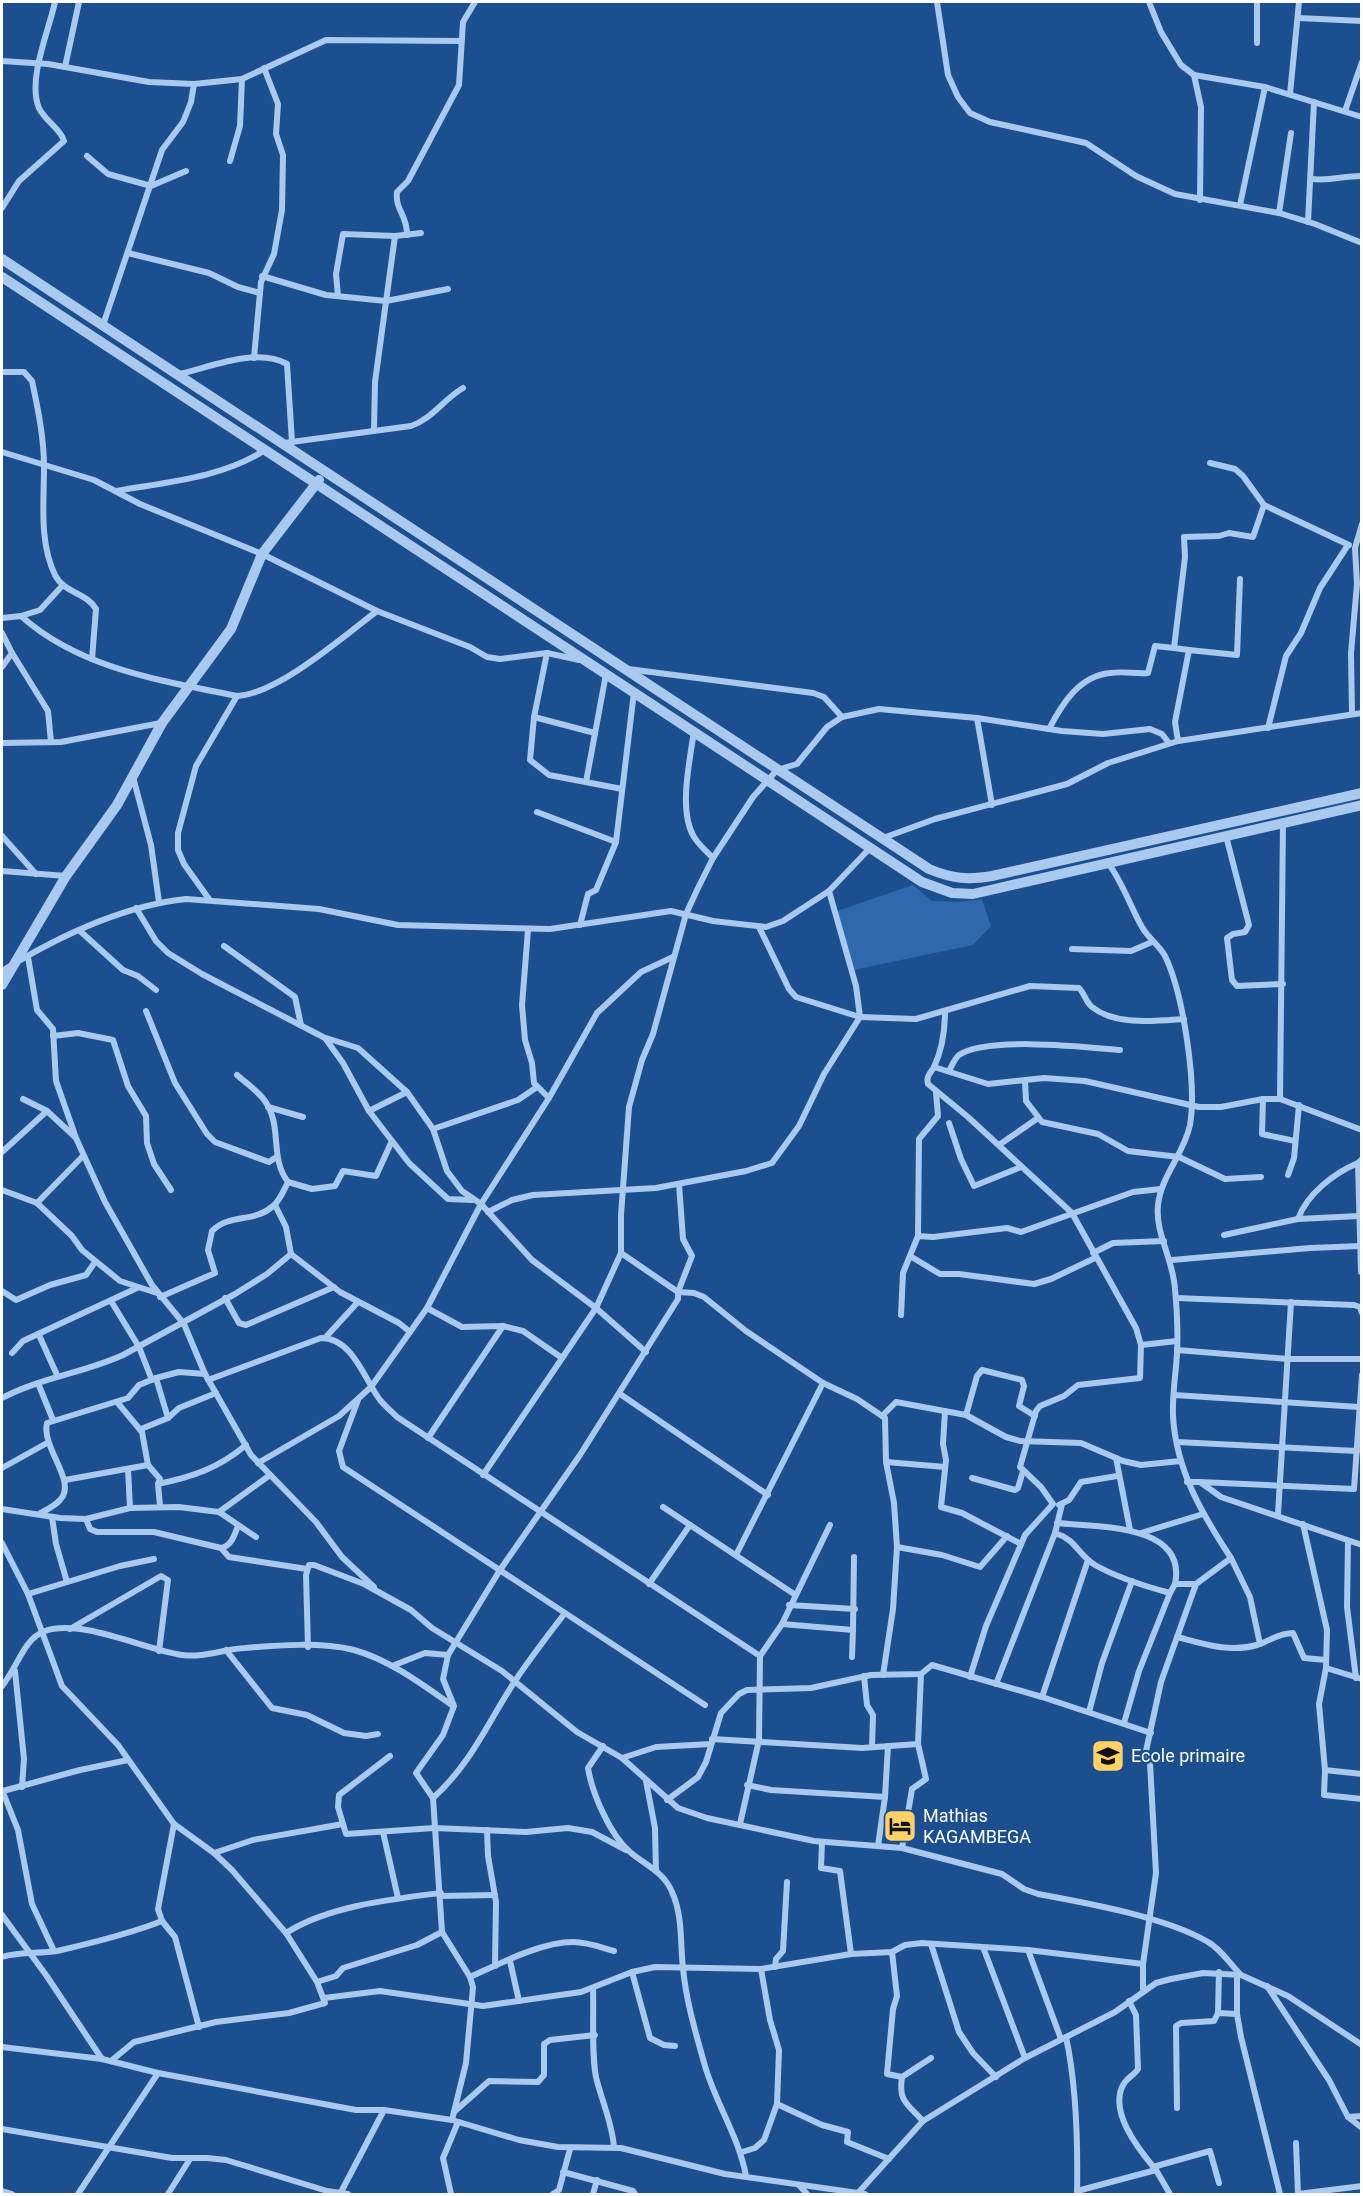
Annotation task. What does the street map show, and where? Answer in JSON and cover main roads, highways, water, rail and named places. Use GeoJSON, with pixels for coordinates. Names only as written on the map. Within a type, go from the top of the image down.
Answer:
{"type":"FeatureCollection","features":[{"type":"Feature","properties":{"kind":"place","name":"Ecole primaire"},"geometry":{"type":"Point","coordinates":[1108,1756]}},
{"type":"Feature","properties":{"kind":"place","name":"Mathias KAGAMBEGA"},"geometry":{"type":"Point","coordinates":[900,1826]}}]}
